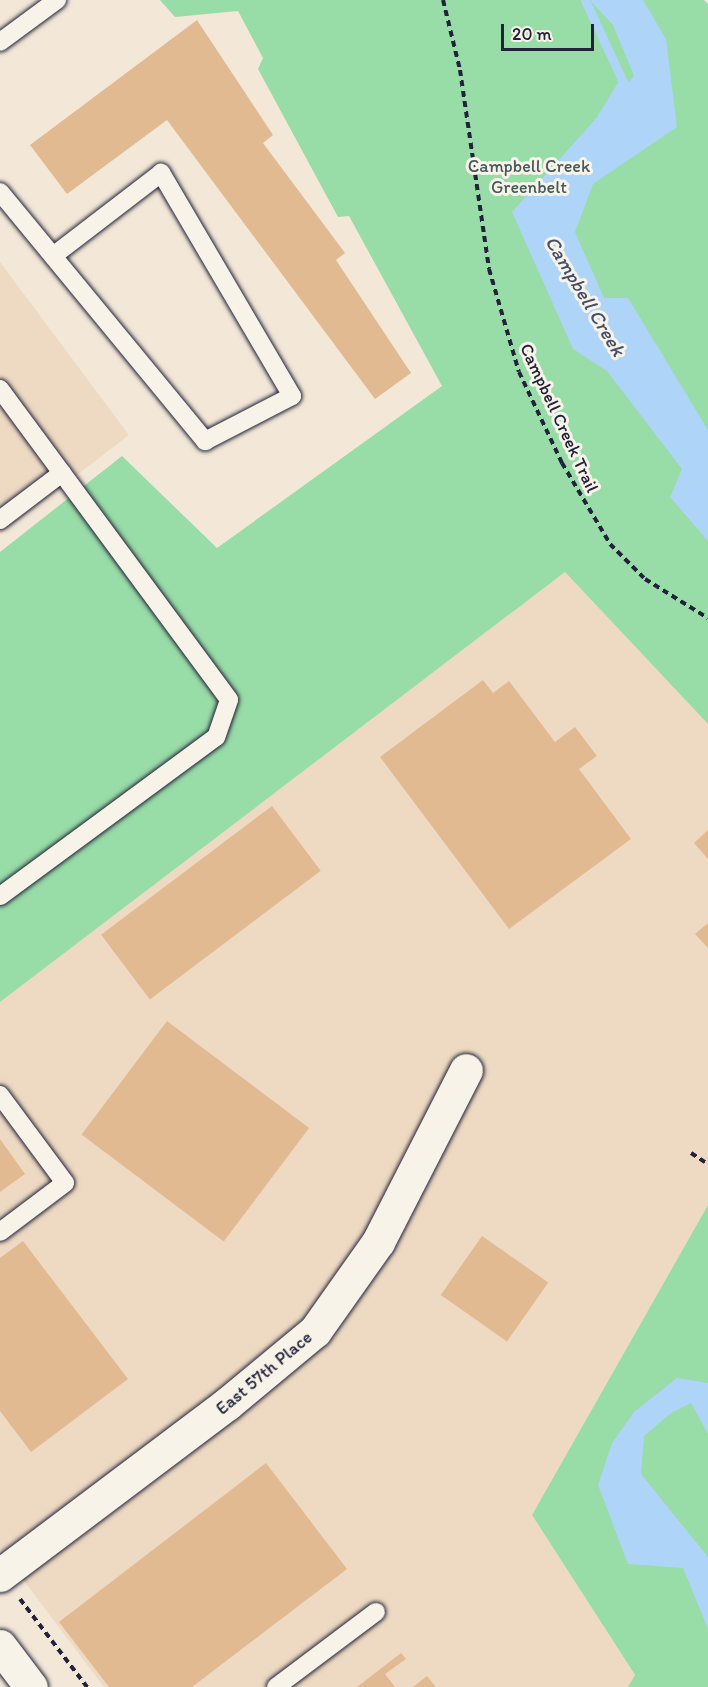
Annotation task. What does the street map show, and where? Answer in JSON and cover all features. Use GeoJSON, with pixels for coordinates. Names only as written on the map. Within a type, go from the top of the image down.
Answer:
{"type":"FeatureCollection","features":[{"type":"Feature","properties":{"kind":"street","name":"East 57th Place"},"geometry":{"type":"LineString","coordinates":[[1,1574],[208,1419],[315,1331],[378,1242],[466,1070]]}},
{"type":"Feature","properties":{"kind":"street"},"geometry":{"type":"LineString","coordinates":[[0,1647],[31,1687]]}},
{"type":"Feature","properties":{"kind":"lane"},"geometry":{"type":"LineString","coordinates":[[0,42],[57,0]]}},
{"type":"Feature","properties":{"kind":"lane"},"geometry":{"type":"LineString","coordinates":[[0,192],[205,441],[292,396],[161,173],[53,256]]}},
{"type":"Feature","properties":{"kind":"lane"},"geometry":{"type":"LineString","coordinates":[[0,389],[229,700],[216,736],[0,896]]}},
{"type":"Feature","properties":{"kind":"lane"},"geometry":{"type":"LineString","coordinates":[[0,520],[62,473]]}},
{"type":"Feature","properties":{"kind":"lane"},"geometry":{"type":"LineString","coordinates":[[0,1095],[65,1183],[1,1230]]}},
{"type":"Feature","properties":{"kind":"lane"},"geometry":{"type":"LineString","coordinates":[[276,1687],[376,1612]]}},
{"type":"Feature","properties":{"kind":"path","name":"Campbell Creek Trail"},"geometry":{"type":"LineString","coordinates":[[442,0],[459,70],[489,269],[519,372],[562,463],[610,544],[645,579],[708,618]]}},
{"type":"Feature","properties":{"kind":"path"},"geometry":{"type":"LineString","coordinates":[[691,1153],[708,1164]]}},
{"type":"Feature","properties":{"kind":"path"},"geometry":{"type":"LineString","coordinates":[[1,1574],[87,1687]]}},
{"type":"Feature","properties":{"kind":"shaded area"},"geometry":{"type":"Polygon","coordinates":[[[0,262],[129,435],[0,534],[0,262]]]}},
{"type":"Feature","properties":{"kind":"shaded area"},"geometry":{"type":"Polygon","coordinates":[[[565,572],[708,724],[708,1205],[532,1515],[636,1677],[628,1687],[104,1687],[0,1549],[0,1002],[565,572]]]}},
{"type":"Feature","properties":{"kind":"green space","name":"Campbell Creek Greenbelt"},"geometry":{"type":"Polygon","coordinates":[[[160,0],[704,0],[708,4],[708,724],[565,572],[0,1002],[0,552],[122,456],[217,548],[442,386],[349,216],[338,217],[258,69],[263,58],[238,11],[175,17],[160,0]]]}},
{"type":"Feature","properties":{"kind":"green space"},"geometry":{"type":"Polygon","coordinates":[[[708,1205],[708,1687],[628,1687],[635,1675],[532,1515],[708,1205]]]}},
{"type":"Feature","properties":{"kind":"water"},"geometry":{"type":"Polygon","coordinates":[[[590,0],[643,0],[666,39],[677,127],[593,184],[575,232],[604,298],[628,298],[708,430],[708,541],[670,497],[682,469],[607,371],[573,349],[512,212],[634,76],[613,25],[590,0]]]}},
{"type":"Feature","properties":{"kind":"water"},"geometry":{"type":"Polygon","coordinates":[[[677,1378],[708,1383],[708,1434],[691,1403],[671,1413],[644,1436],[641,1474],[708,1557],[708,1629],[683,1568],[628,1564],[598,1485],[612,1443],[634,1412],[677,1378]]]}},
{"type":"Feature","properties":{"kind":"building"},"geometry":{"type":"Polygon","coordinates":[[[197,20],[273,135],[263,143],[345,253],[336,260],[411,373],[375,399],[167,120],[67,194],[30,145],[197,20]]]}},
{"type":"Feature","properties":{"kind":"building"},"geometry":{"type":"Polygon","coordinates":[[[483,680],[493,693],[509,681],[555,742],[575,727],[597,756],[579,769],[631,839],[509,929],[380,757],[483,680]]]}},
{"type":"Feature","properties":{"kind":"building"},"geometry":{"type":"Polygon","coordinates":[[[272,806],[321,871],[150,999],[101,935],[272,806]]]}},
{"type":"Feature","properties":{"kind":"building"},"geometry":{"type":"Polygon","coordinates":[[[708,830],[708,859],[694,843],[708,830]]]}},
{"type":"Feature","properties":{"kind":"building"},"geometry":{"type":"Polygon","coordinates":[[[708,923],[708,948],[695,934],[708,923]]]}},
{"type":"Feature","properties":{"kind":"building"},"geometry":{"type":"Polygon","coordinates":[[[167,1021],[309,1128],[224,1242],[82,1134],[167,1021]]]}},
{"type":"Feature","properties":{"kind":"building"},"geometry":{"type":"Polygon","coordinates":[[[0,1139],[25,1174],[0,1192],[0,1139]]]}},
{"type":"Feature","properties":{"kind":"building"},"geometry":{"type":"Polygon","coordinates":[[[482,1236],[548,1282],[507,1341],[441,1295],[482,1236]]]}},
{"type":"Feature","properties":{"kind":"building"},"geometry":{"type":"Polygon","coordinates":[[[23,1241],[128,1379],[31,1452],[0,1411],[0,1258],[23,1241]]]}},
{"type":"Feature","properties":{"kind":"building"},"geometry":{"type":"Polygon","coordinates":[[[266,1463],[347,1569],[192,1687],[109,1687],[59,1622],[266,1463]]]}},
{"type":"Feature","properties":{"kind":"building"},"geometry":{"type":"Polygon","coordinates":[[[401,1653],[406,1659],[385,1674],[395,1687],[357,1687],[401,1653]]]}},
{"type":"Feature","properties":{"kind":"building"},"geometry":{"type":"Polygon","coordinates":[[[427,1676],[436,1687],[413,1687],[427,1676]]]}},
{"type":"Feature","properties":{"kind":"waterway","name":"Campbell Creek"},"geometry":{"type":"LineString","coordinates":[[585,0],[623,82],[602,115]]}}]}
